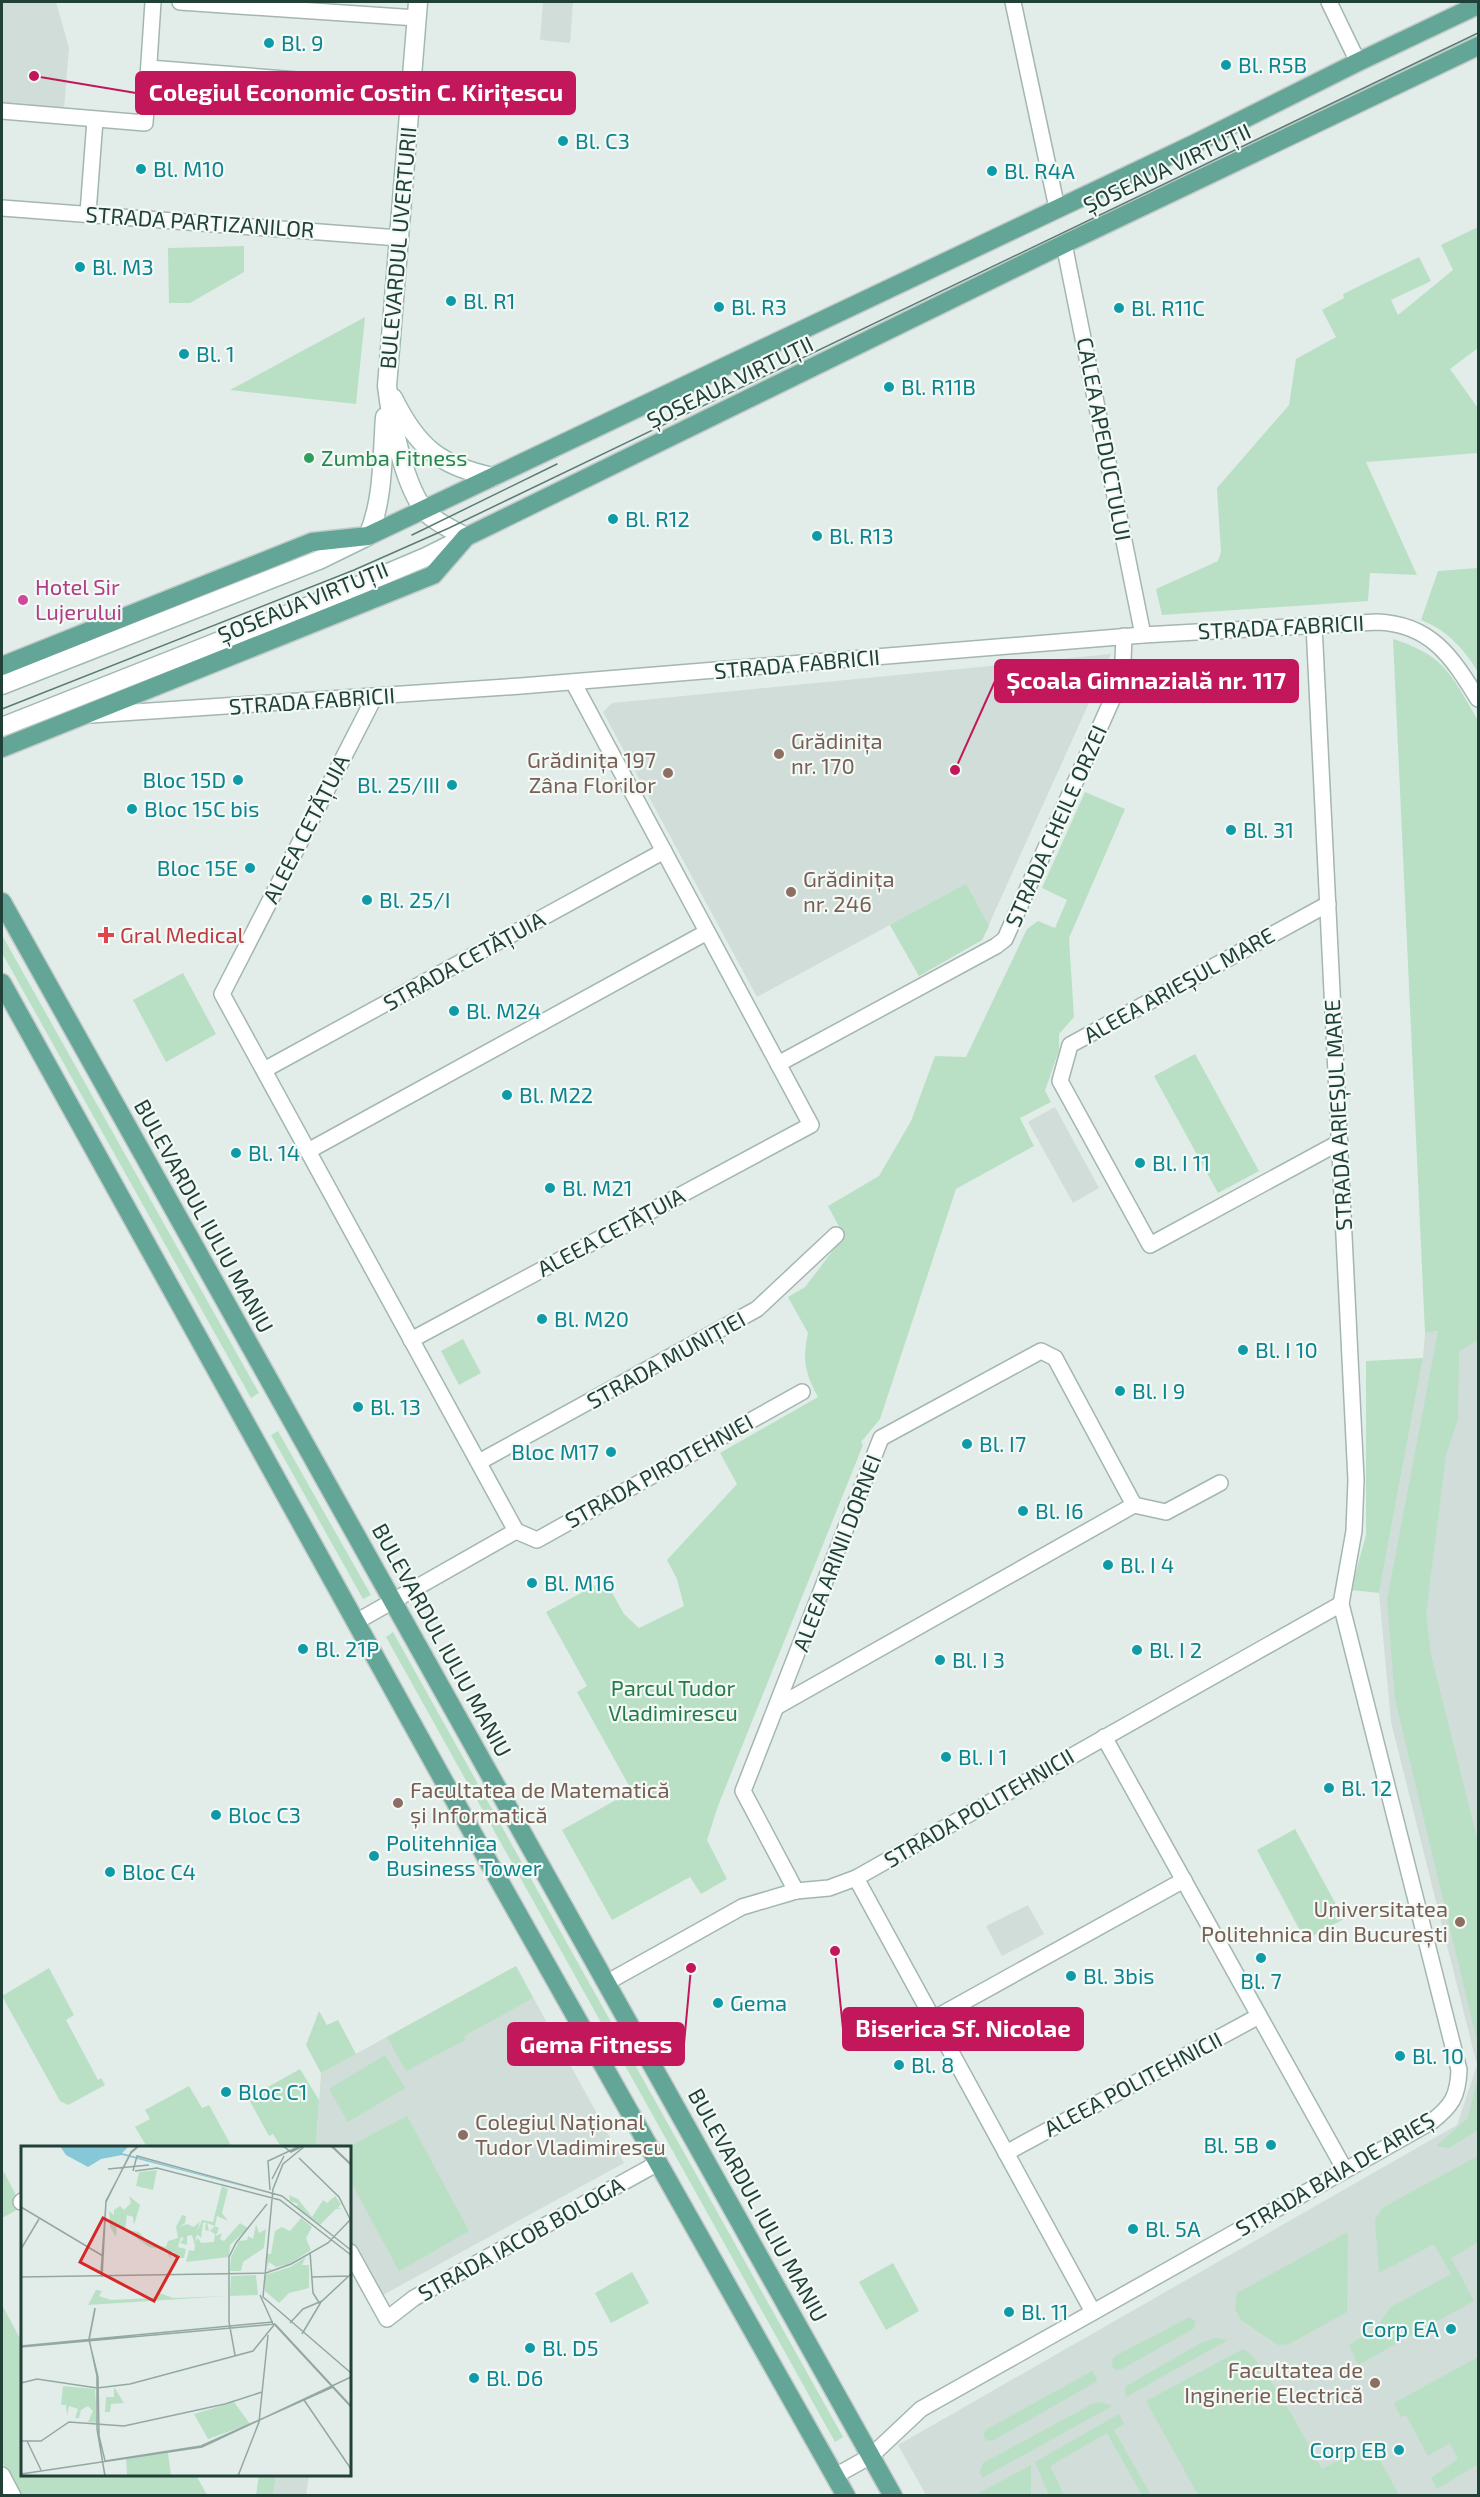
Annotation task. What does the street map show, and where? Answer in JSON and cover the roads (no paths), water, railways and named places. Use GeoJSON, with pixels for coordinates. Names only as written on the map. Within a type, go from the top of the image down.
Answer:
{"type":"FeatureCollection","features":[{"type":"Feature","properties":{"kind":"main road","name":"ȘOSEAUA VIRTUȚII"},"geometry":{"type":"LineString","coordinates":[[2,666],[312,542],[368,536],[1194,144],[1358,62],[1479,5]]}},
{"type":"Feature","properties":{"kind":"main road","name":"BULEVARDUL UVERTURII"},"geometry":{"type":"LineString","coordinates":[[418,10],[387,386],[398,447],[424,509]]}},
{"type":"Feature","properties":{"kind":"main road","name":"ȘOSEAUA VIRTUȚII"},"geometry":{"type":"LineString","coordinates":[[2,748],[433,575],[466,537],[1064,244],[1479,46]]}},
{"type":"Feature","properties":{"kind":"main road","name":"BULEVARDUL UVERTURII"},"geometry":{"type":"LineString","coordinates":[[387,386],[412,432],[431,452],[454,466],[493,477]]}},
{"type":"Feature","properties":{"kind":"main road"},"geometry":{"type":"LineString","coordinates":[[2,685],[319,560],[368,536],[375,521],[379,501],[387,386]]}},
{"type":"Feature","properties":{"kind":"main road"},"geometry":{"type":"LineString","coordinates":[[424,509],[449,528],[466,537]]}},
{"type":"Feature","properties":{"kind":"main road"},"geometry":{"type":"LineString","coordinates":[[2,727],[334,596],[426,557],[466,537]]}},
{"type":"Feature","properties":{"kind":"main road","name":"BULEVARDUL IULIU MANIU"},"geometry":{"type":"LineString","coordinates":[[2,902],[893,2496]]}},
{"type":"Feature","properties":{"kind":"main road"},"geometry":{"type":"LineString","coordinates":[[2,983],[356,1622],[846,2496]]}},
{"type":"Feature","properties":{"kind":"street"},"geometry":{"type":"LineString","coordinates":[[2,111],[145,123],[153,2]]}},
{"type":"Feature","properties":{"kind":"street"},"geometry":{"type":"LineString","coordinates":[[180,2],[418,10]]}},
{"type":"Feature","properties":{"kind":"street"},"geometry":{"type":"LineString","coordinates":[[1013,2],[1057,208]]}},
{"type":"Feature","properties":{"kind":"street"},"geometry":{"type":"LineString","coordinates":[[1329,2],[1358,62]]}},
{"type":"Feature","properties":{"kind":"street"},"geometry":{"type":"LineString","coordinates":[[149,68],[411,89]]}},
{"type":"Feature","properties":{"kind":"street"},"geometry":{"type":"LineString","coordinates":[[88,213],[95,120]]}},
{"type":"Feature","properties":{"kind":"street","name":"STRADA PARTIZANILOR"},"geometry":{"type":"LineString","coordinates":[[2,208],[399,238]]}},
{"type":"Feature","properties":{"kind":"street","name":"CALEA APEDUCTULUI"},"geometry":{"type":"LineString","coordinates":[[1064,244],[1143,635]]}},
{"type":"Feature","properties":{"kind":"street","name":"STRADA FABRICII"},"geometry":{"type":"LineString","coordinates":[[82,716],[374,698],[1124,636],[1389,623],[1420,632],[1432,639],[1453,660],[1479,699]]}},
{"type":"Feature","properties":{"kind":"street","name":"STRADA ARIEȘUL MARE"},"geometry":{"type":"LineString","coordinates":[[1314,625],[1356,1480],[1354,1531],[1341,1604]]}},
{"type":"Feature","properties":{"kind":"street","name":"STRADA CHEILE ORZEI"},"geometry":{"type":"LineString","coordinates":[[778,1064],[1005,939],[1116,691],[1123,661],[1124,636]]}},
{"type":"Feature","properties":{"kind":"street"},"geometry":{"type":"LineString","coordinates":[[573,682],[778,1064]]}},
{"type":"Feature","properties":{"kind":"street","name":"ALEEA CETĂȚUIA"},"geometry":{"type":"LineString","coordinates":[[374,698],[222,994],[516,1531]]}},
{"type":"Feature","properties":{"kind":"street","name":"STRADA CETĂȚUIA"},"geometry":{"type":"LineString","coordinates":[[264,1070],[664,851]]}},
{"type":"Feature","properties":{"kind":"street","name":"ALEEA ARIEȘUL MARE"},"geometry":{"type":"LineString","coordinates":[[1328,904],[1070,1045],[1060,1081],[1150,1245],[1340,1142]]}},
{"type":"Feature","properties":{"kind":"street"},"geometry":{"type":"LineString","coordinates":[[308,1151],[707,932]]}},
{"type":"Feature","properties":{"kind":"street","name":"ALEEA CETĂȚUIA"},"geometry":{"type":"LineString","coordinates":[[411,1340],[811,1125],[778,1064]]}},
{"type":"Feature","properties":{"kind":"street","name":"STRADA MUNIȚIEI"},"geometry":{"type":"LineString","coordinates":[[479,1462],[757,1309],[836,1235]]}},
{"type":"Feature","properties":{"kind":"street","name":"ALEEA ARINII DORNEI"},"geometry":{"type":"LineString","coordinates":[[778,1706],[1134,1505],[1055,1358],[1049,1353],[1041,1351],[881,1438],[743,1791],[796,1891]]}},
{"type":"Feature","properties":{"kind":"street","name":"STRADA PIROTEHNIEI"},"geometry":{"type":"LineString","coordinates":[[516,1531],[537,1540],[801,1392]]}},
{"type":"Feature","properties":{"kind":"street"},"geometry":{"type":"LineString","coordinates":[[1134,1505],[1166,1512],[1220,1484]]}},
{"type":"Feature","properties":{"kind":"street"},"geometry":{"type":"LineString","coordinates":[[356,1622],[516,1531]]}},
{"type":"Feature","properties":{"kind":"street","name":"STRADA POLITEHNICII"},"geometry":{"type":"LineString","coordinates":[[606,1983],[742,1907],[796,1891],[829,1888],[856,1878],[1341,1604]]}},
{"type":"Feature","properties":{"kind":"street","name":"STRADA BAIA DE ARIEȘ"},"geometry":{"type":"LineString","coordinates":[[835,2476],[871,2456],[921,2409],[1442,2115],[1450,2105],[1458,2088],[1459,2070],[1341,1604]]}},
{"type":"Feature","properties":{"kind":"street"},"geometry":{"type":"LineString","coordinates":[[1104,1737],[1345,2170]]}},
{"type":"Feature","properties":{"kind":"street"},"geometry":{"type":"LineString","coordinates":[[856,1878],[1093,2312]]}},
{"type":"Feature","properties":{"kind":"street"},"geometry":{"type":"LineString","coordinates":[[933,2019],[1184,1880]]}},
{"type":"Feature","properties":{"kind":"street","name":"ALEEA POLITEHNICII"},"geometry":{"type":"LineString","coordinates":[[1006,2153],[1259,2016]]}},
{"type":"Feature","properties":{"kind":"street","name":"STRADA IACOB BOLOGA"},"geometry":{"type":"LineString","coordinates":[[351,2254],[387,2319],[414,2298],[658,2163]]}},
{"type":"Feature","properties":{"kind":"street"},"geometry":{"type":"LineString","coordinates":[[2,2475],[13,2496]]}},
{"type":"Feature","properties":{"kind":"tram line"},"geometry":{"type":"LineString","coordinates":[[2,709],[354,570],[449,528],[1478,33]]}},
{"type":"Feature","properties":{"kind":"tram line"},"geometry":{"type":"LineString","coordinates":[[412,535],[557,464]]}},
{"type":"Feature","properties":{"kind":"place","name":"Bl. 9"},"geometry":{"type":"Point","coordinates":[269,43]}},
{"type":"Feature","properties":{"kind":"place","name":"Bl. R5B"},"geometry":{"type":"Point","coordinates":[1226,65]}},
{"type":"Feature","properties":{"kind":"place","name":"Colegiul Economic Costin C. Kirițescu"},"geometry":{"type":"Point","coordinates":[34,76]}},
{"type":"Feature","properties":{"kind":"place","name":"Bl. C3"},"geometry":{"type":"Point","coordinates":[563,141]}},
{"type":"Feature","properties":{"kind":"place","name":"Bl. M10"},"geometry":{"type":"Point","coordinates":[141,169]}},
{"type":"Feature","properties":{"kind":"place","name":"Bl. R4A"},"geometry":{"type":"Point","coordinates":[992,171]}},
{"type":"Feature","properties":{"kind":"place","name":"Bl. M3"},"geometry":{"type":"Point","coordinates":[80,267]}},
{"type":"Feature","properties":{"kind":"place","name":"Bl. R1"},"geometry":{"type":"Point","coordinates":[451,301]}},
{"type":"Feature","properties":{"kind":"place","name":"Bl. R3"},"geometry":{"type":"Point","coordinates":[719,307]}},
{"type":"Feature","properties":{"kind":"place","name":"Bl. R11C"},"geometry":{"type":"Point","coordinates":[1119,308]}},
{"type":"Feature","properties":{"kind":"place","name":"Bl. 1"},"geometry":{"type":"Point","coordinates":[184,354]}},
{"type":"Feature","properties":{"kind":"place","name":"Bl. R11B"},"geometry":{"type":"Point","coordinates":[889,387]}},
{"type":"Feature","properties":{"kind":"place","name":"Zumba Fitness"},"geometry":{"type":"Point","coordinates":[309,458]}},
{"type":"Feature","properties":{"kind":"place","name":"Bl. R12"},"geometry":{"type":"Point","coordinates":[613,519]}},
{"type":"Feature","properties":{"kind":"place","name":"Bl. R13"},"geometry":{"type":"Point","coordinates":[817,536]}},
{"type":"Feature","properties":{"kind":"place","name":"Hotel Sir Lujerului"},"geometry":{"type":"Point","coordinates":[23,600]}},
{"type":"Feature","properties":{"kind":"place","name":"Grădinița nr. 170"},"geometry":{"type":"Point","coordinates":[779,754]}},
{"type":"Feature","properties":{"kind":"place","name":"Școala Gimnazială nr. 117"},"geometry":{"type":"Point","coordinates":[955,770]}},
{"type":"Feature","properties":{"kind":"place","name":"Grădinița 197 Zâna Florilor"},"geometry":{"type":"Point","coordinates":[668,773]}},
{"type":"Feature","properties":{"kind":"place","name":"Bloc 15D"},"geometry":{"type":"Point","coordinates":[238,780]}},
{"type":"Feature","properties":{"kind":"place","name":"Bl. 25/III"},"geometry":{"type":"Point","coordinates":[452,785]}},
{"type":"Feature","properties":{"kind":"place","name":"Bloc 15C bis"},"geometry":{"type":"Point","coordinates":[132,809]}},
{"type":"Feature","properties":{"kind":"place","name":"Bl. 31"},"geometry":{"type":"Point","coordinates":[1231,830]}},
{"type":"Feature","properties":{"kind":"place","name":"Bloc 15E"},"geometry":{"type":"Point","coordinates":[250,868]}},
{"type":"Feature","properties":{"kind":"place","name":"Grădinița nr. 246"},"geometry":{"type":"Point","coordinates":[791,892]}},
{"type":"Feature","properties":{"kind":"place","name":"Bl. 25/I"},"geometry":{"type":"Point","coordinates":[367,900]}},
{"type":"Feature","properties":{"kind":"place","name":"Gral Medical"},"geometry":{"type":"Point","coordinates":[106,935]}},
{"type":"Feature","properties":{"kind":"place","name":"Bl. M24"},"geometry":{"type":"Point","coordinates":[454,1011]}},
{"type":"Feature","properties":{"kind":"place","name":"Bl. M22"},"geometry":{"type":"Point","coordinates":[507,1095]}},
{"type":"Feature","properties":{"kind":"place","name":"Bl. 14"},"geometry":{"type":"Point","coordinates":[236,1153]}},
{"type":"Feature","properties":{"kind":"place","name":"Bl. I 11"},"geometry":{"type":"Point","coordinates":[1140,1163]}},
{"type":"Feature","properties":{"kind":"place","name":"Bl. M21"},"geometry":{"type":"Point","coordinates":[550,1188]}},
{"type":"Feature","properties":{"kind":"place","name":"Bl. M20"},"geometry":{"type":"Point","coordinates":[542,1319]}},
{"type":"Feature","properties":{"kind":"place","name":"Bl. I 10"},"geometry":{"type":"Point","coordinates":[1243,1350]}},
{"type":"Feature","properties":{"kind":"place","name":"Bl. I 9"},"geometry":{"type":"Point","coordinates":[1120,1391]}},
{"type":"Feature","properties":{"kind":"place","name":"Bl. 13"},"geometry":{"type":"Point","coordinates":[358,1407]}},
{"type":"Feature","properties":{"kind":"place","name":"Bl. I7"},"geometry":{"type":"Point","coordinates":[967,1444]}},
{"type":"Feature","properties":{"kind":"place","name":"Bloc M17"},"geometry":{"type":"Point","coordinates":[611,1452]}},
{"type":"Feature","properties":{"kind":"place","name":"Bl. I6"},"geometry":{"type":"Point","coordinates":[1023,1511]}},
{"type":"Feature","properties":{"kind":"place","name":"Bl. I 4"},"geometry":{"type":"Point","coordinates":[1108,1565]}},
{"type":"Feature","properties":{"kind":"place","name":"Bl. M16"},"geometry":{"type":"Point","coordinates":[532,1583]}},
{"type":"Feature","properties":{"kind":"place","name":"Bl. 21P"},"geometry":{"type":"Point","coordinates":[303,1649]}},
{"type":"Feature","properties":{"kind":"place","name":"Bl. I 2"},"geometry":{"type":"Point","coordinates":[1137,1650]}},
{"type":"Feature","properties":{"kind":"place","name":"Bl. I 3"},"geometry":{"type":"Point","coordinates":[940,1660]}},
{"type":"Feature","properties":{"kind":"place","name":"Bl. I 1"},"geometry":{"type":"Point","coordinates":[946,1757]}},
{"type":"Feature","properties":{"kind":"place","name":"Bl. 12"},"geometry":{"type":"Point","coordinates":[1329,1788]}},
{"type":"Feature","properties":{"kind":"place","name":"Facultatea de Matematică și Informatică"},"geometry":{"type":"Point","coordinates":[398,1803]}},
{"type":"Feature","properties":{"kind":"place","name":"Bloc C3"},"geometry":{"type":"Point","coordinates":[216,1815]}},
{"type":"Feature","properties":{"kind":"place","name":"Politehnica Business Tower"},"geometry":{"type":"Point","coordinates":[374,1856]}},
{"type":"Feature","properties":{"kind":"place","name":"Bloc C4"},"geometry":{"type":"Point","coordinates":[110,1872]}},
{"type":"Feature","properties":{"kind":"place","name":"Universitatea Politehnica din București"},"geometry":{"type":"Point","coordinates":[1460,1922]}},
{"type":"Feature","properties":{"kind":"place","name":"Biserica Sf. Nicolae"},"geometry":{"type":"Point","coordinates":[835,1951]}},
{"type":"Feature","properties":{"kind":"place","name":"Bl. 7"},"geometry":{"type":"Point","coordinates":[1261,1958]}},
{"type":"Feature","properties":{"kind":"place","name":"Gema Fitness"},"geometry":{"type":"Point","coordinates":[691,1968]}},
{"type":"Feature","properties":{"kind":"place","name":"Bl. 3bis"},"geometry":{"type":"Point","coordinates":[1071,1976]}},
{"type":"Feature","properties":{"kind":"place","name":"Gema"},"geometry":{"type":"Point","coordinates":[718,2003]}},
{"type":"Feature","properties":{"kind":"place","name":"Bl. 10"},"geometry":{"type":"Point","coordinates":[1400,2056]}},
{"type":"Feature","properties":{"kind":"place","name":"Bl. 8"},"geometry":{"type":"Point","coordinates":[899,2065]}},
{"type":"Feature","properties":{"kind":"place","name":"Bloc C1"},"geometry":{"type":"Point","coordinates":[226,2092]}},
{"type":"Feature","properties":{"kind":"place","name":"Colegiul Național Tudor Vladimirescu"},"geometry":{"type":"Point","coordinates":[463,2135]}},
{"type":"Feature","properties":{"kind":"place","name":"Bl. 5B"},"geometry":{"type":"Point","coordinates":[1271,2145]}},
{"type":"Feature","properties":{"kind":"place","name":"Bl. 5A"},"geometry":{"type":"Point","coordinates":[1133,2229]}},
{"type":"Feature","properties":{"kind":"place","name":"Bl. 11"},"geometry":{"type":"Point","coordinates":[1009,2312]}},
{"type":"Feature","properties":{"kind":"place","name":"Corp EA"},"geometry":{"type":"Point","coordinates":[1451,2329]}},
{"type":"Feature","properties":{"kind":"place","name":"Bl. D5"},"geometry":{"type":"Point","coordinates":[530,2348]}},
{"type":"Feature","properties":{"kind":"place","name":"Bl. D6"},"geometry":{"type":"Point","coordinates":[474,2378]}},
{"type":"Feature","properties":{"kind":"place","name":"Facultatea de Inginerie Electrică"},"geometry":{"type":"Point","coordinates":[1375,2383]}},
{"type":"Feature","properties":{"kind":"place","name":"Corp EB"},"geometry":{"type":"Point","coordinates":[1399,2450]}},
{"type":"Feature","properties":{"kind":"park label","name":"Parcul Tudor Vladimirescu"},"geometry":{"type":"Point","coordinates":[673,1700]}}]}
